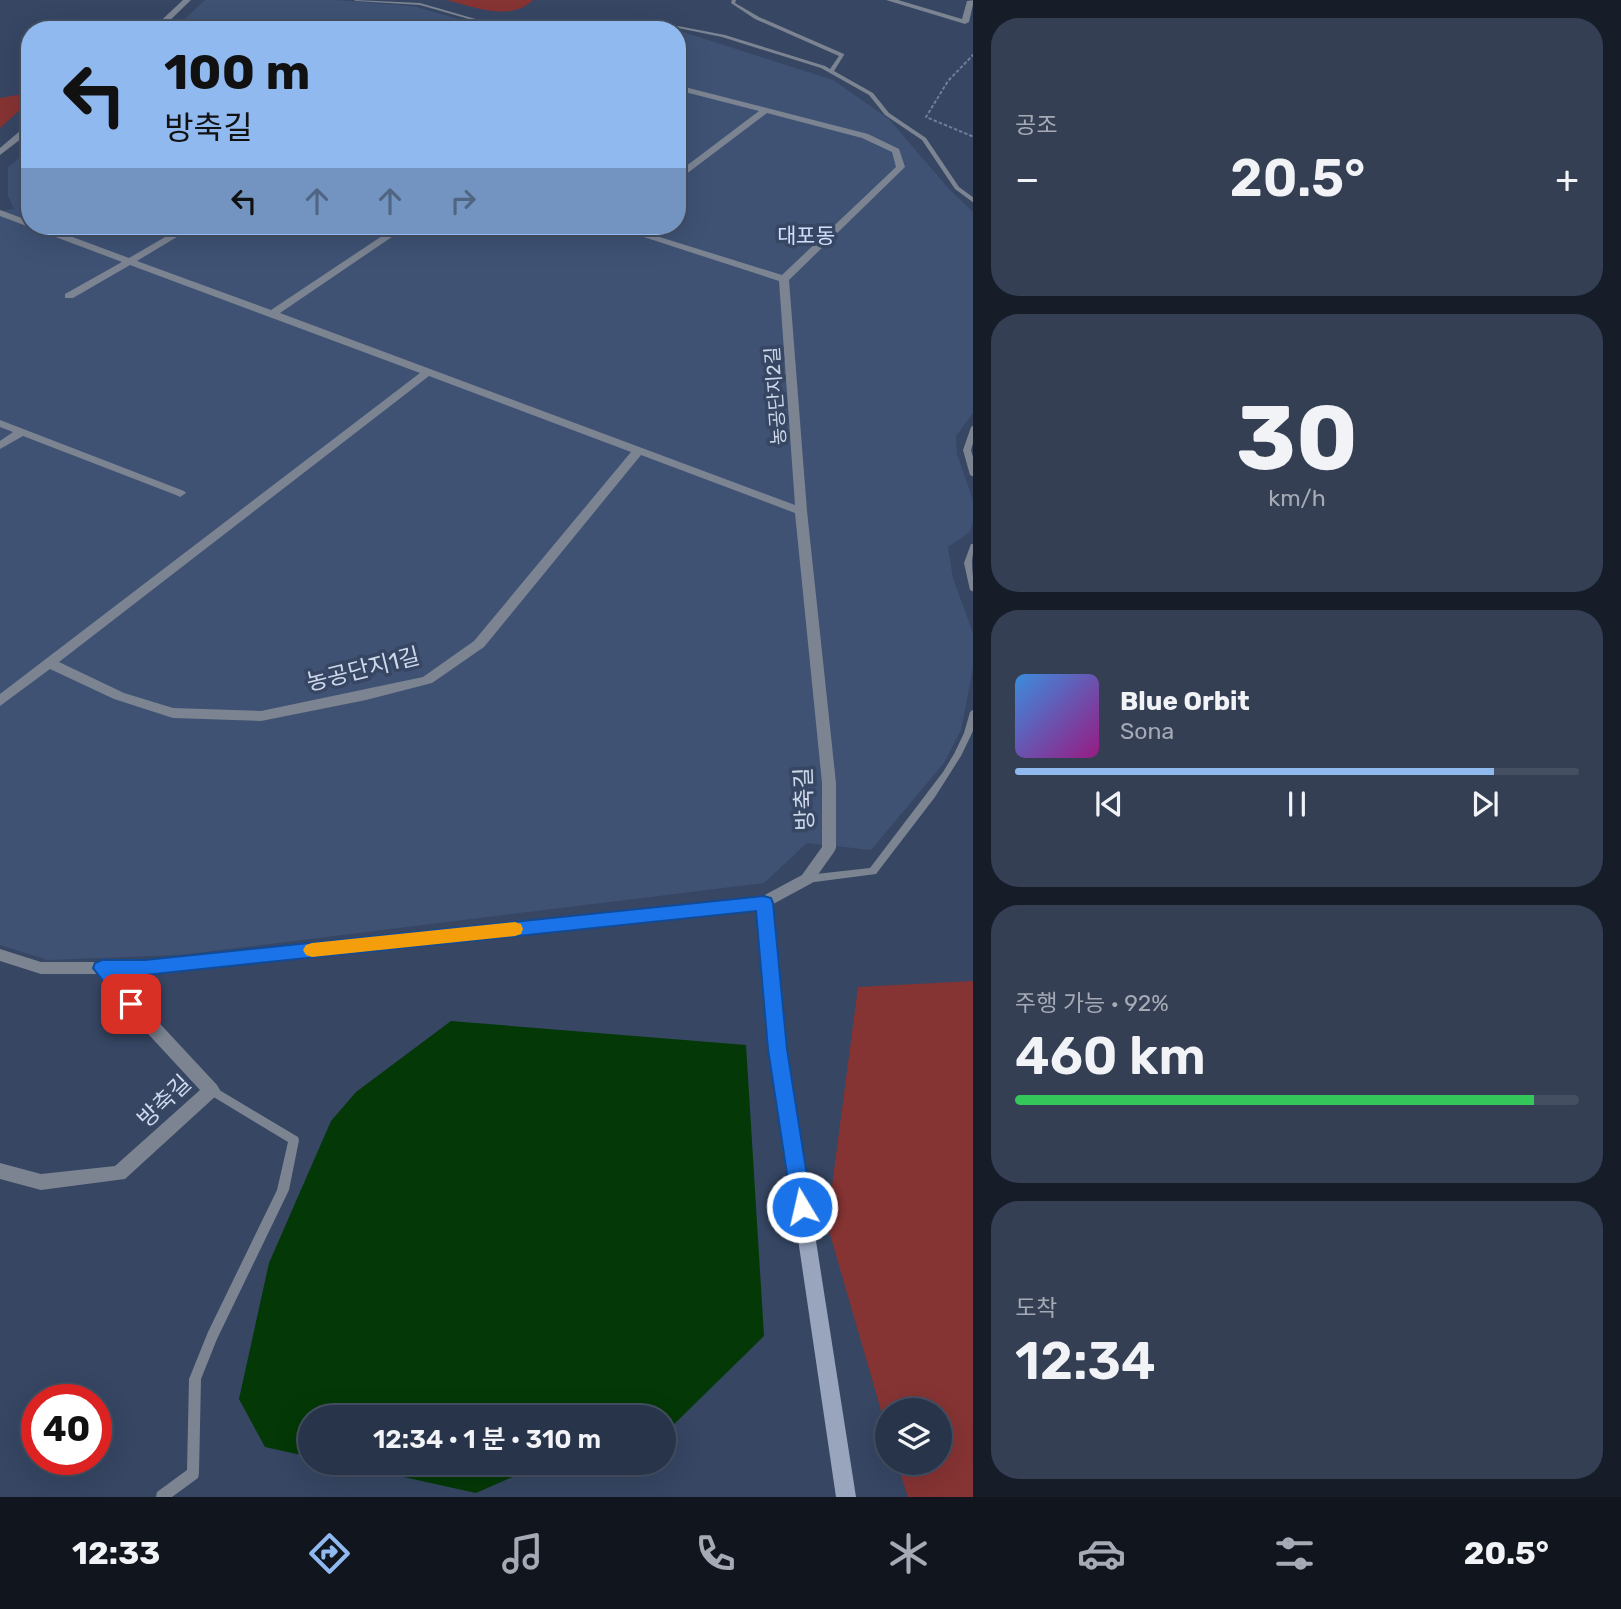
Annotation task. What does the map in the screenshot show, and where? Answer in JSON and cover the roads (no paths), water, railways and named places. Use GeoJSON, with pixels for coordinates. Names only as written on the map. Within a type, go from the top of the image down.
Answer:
{"type":"FeatureCollection","features":[{"type":"Feature","properties":{"kind":"street"},"geometry":{"type":"LineString","coordinates":[[165,21],[187,0]]}},
{"type":"Feature","properties":{"kind":"street"},"geometry":{"type":"LineString","coordinates":[[890,0],[965,22],[970,2],[973,1]]}},
{"type":"Feature","properties":{"kind":"street"},"geometry":{"type":"LineString","coordinates":[[644,235],[784,279],[901,167],[896,151],[865,136],[686,89]]}},
{"type":"Feature","properties":{"kind":"street"},"geometry":{"type":"LineString","coordinates":[[686,171],[765,110]]}},
{"type":"Feature","properties":{"kind":"street"},"geometry":{"type":"LineString","coordinates":[[0,152],[21,134]]}},
{"type":"Feature","properties":{"kind":"street"},"geometry":{"type":"LineString","coordinates":[[0,213],[21,221]]}},
{"type":"Feature","properties":{"kind":"street"},"geometry":{"type":"LineString","coordinates":[[59,235],[801,511]]}},
{"type":"Feature","properties":{"kind":"street"},"geometry":{"type":"LineString","coordinates":[[69,296],[175,235]]}},
{"type":"Feature","properties":{"kind":"street"},"geometry":{"type":"LineString","coordinates":[[272,314],[389,235]]}},
{"type":"Feature","properties":{"kind":"street","name":"농공단지2길"},"geometry":{"type":"LineString","coordinates":[[784,279],[801,511]]}},
{"type":"Feature","properties":{"kind":"street"},"geometry":{"type":"LineString","coordinates":[[0,701],[428,372]]}},
{"type":"Feature","properties":{"kind":"street"},"geometry":{"type":"LineString","coordinates":[[0,423],[180,493]]}},
{"type":"Feature","properties":{"kind":"street"},"geometry":{"type":"LineString","coordinates":[[0,446],[22,432]]}},
{"type":"Feature","properties":{"kind":"street","name":"농공단지1길"},"geometry":{"type":"LineString","coordinates":[[50,663],[119,695],[173,713],[261,716],[427,680],[479,644],[639,450]]}},
{"type":"Feature","properties":{"kind":"street","name":"방축길"},"geometry":{"type":"LineString","coordinates":[[102,968],[145,968],[764,903],[807,879],[829,848],[829,783],[801,511]]}},
{"type":"Feature","properties":{"kind":"street"},"geometry":{"type":"LineString","coordinates":[[764,903],[778,1049],[846,1497]]}},
{"type":"Feature","properties":{"kind":"street"},"geometry":{"type":"LineString","coordinates":[[0,955],[41,968],[102,968]]}},
{"type":"Feature","properties":{"kind":"street","name":"방축길"},"geometry":{"type":"LineString","coordinates":[[0,1171],[41,1182],[119,1173],[211,1090],[102,968]]}},
{"type":"Feature","properties":{"kind":"lane"},"geometry":{"type":"LineString","coordinates":[[356,0],[419,4],[479,21]]}},
{"type":"Feature","properties":{"kind":"lane"},"geometry":{"type":"LineString","coordinates":[[734,0],[733,3],[757,18],[842,55],[831,71]]}},
{"type":"Feature","properties":{"kind":"lane"},"geometry":{"type":"LineString","coordinates":[[686,29],[723,36],[831,71],[871,94],[887,114],[924,139],[957,188],[973,200]]}},
{"type":"Feature","properties":{"kind":"lane"},"geometry":{"type":"LineString","coordinates":[[973,430],[967,450],[973,471]]}},
{"type":"Feature","properties":{"kind":"lane"},"geometry":{"type":"LineString","coordinates":[[973,549],[968,563],[973,586]]}},
{"type":"Feature","properties":{"kind":"lane"},"geometry":{"type":"LineString","coordinates":[[807,879],[873,871],[956,761],[970,731],[973,717]]}},
{"type":"Feature","properties":{"kind":"lane"},"geometry":{"type":"LineString","coordinates":[[162,1497],[193,1473],[195,1379],[212,1336],[283,1190],[294,1140],[211,1090]]}},
{"type":"Feature","properties":{"kind":"district","name":"대포동"},"geometry":{"type":"Point","coordinates":[806,236]}}]}
